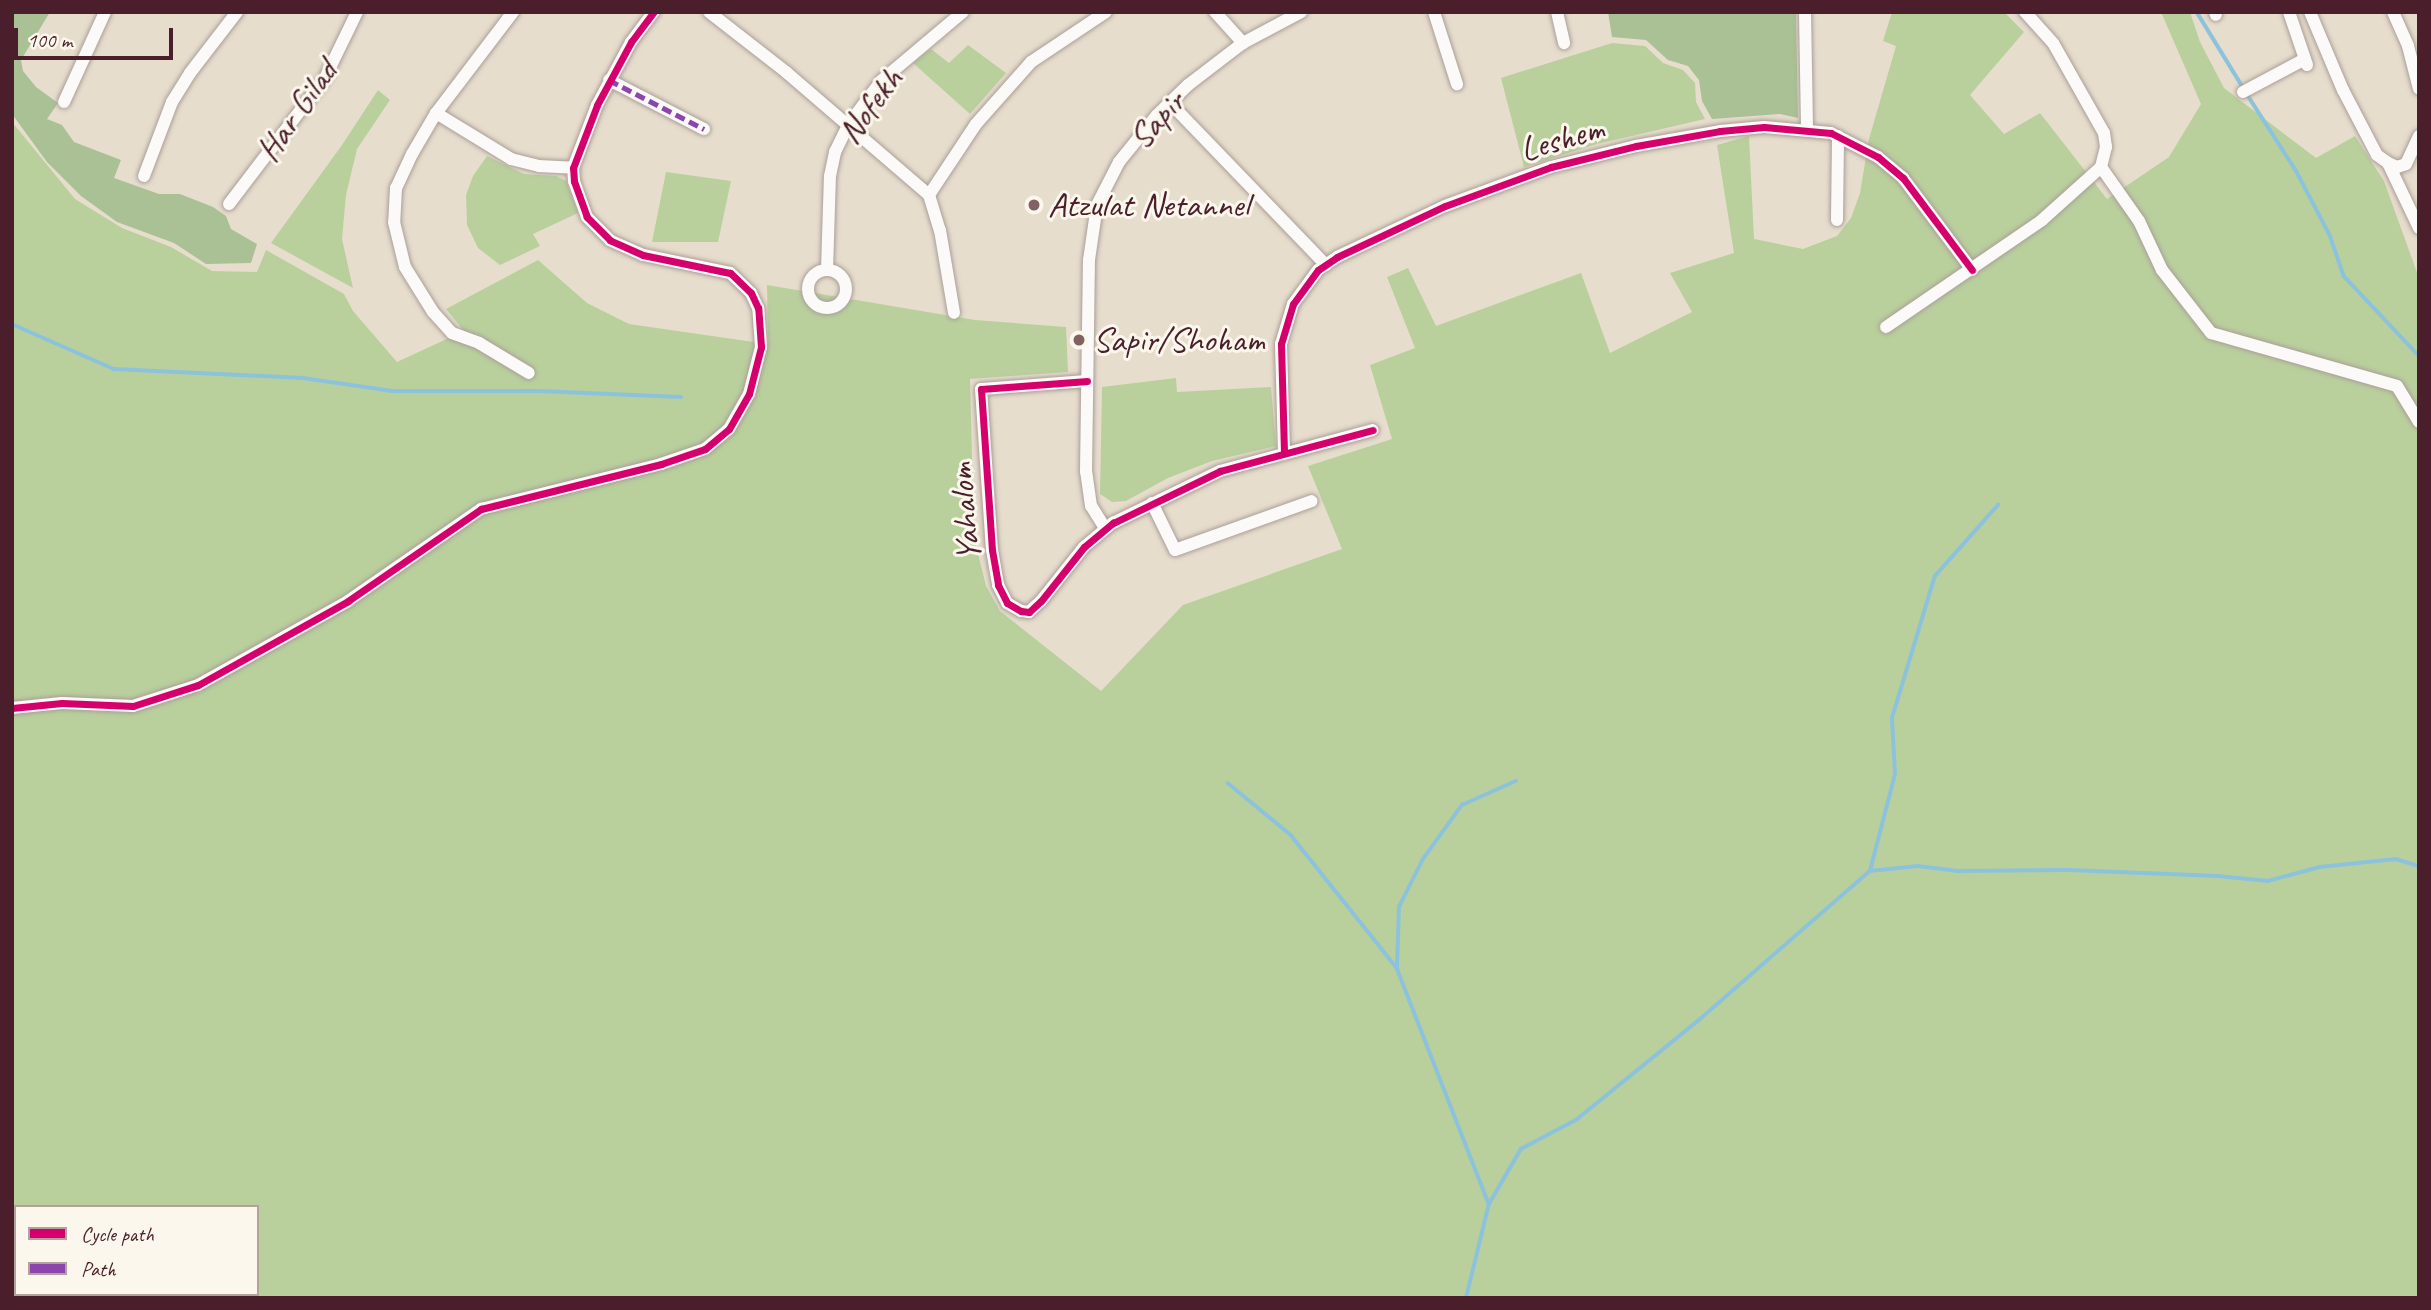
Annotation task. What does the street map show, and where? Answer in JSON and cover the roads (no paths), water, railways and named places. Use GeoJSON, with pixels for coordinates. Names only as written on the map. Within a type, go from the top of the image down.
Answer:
{"type":"FeatureCollection","features":[{"type":"Feature","properties":{"kind":"street"},"geometry":{"type":"LineString","coordinates":[[64,102],[105,12]]}},
{"type":"Feature","properties":{"kind":"street"},"geometry":{"type":"LineString","coordinates":[[144,176],[172,102],[190,73],[237,12]]}},
{"type":"Feature","properties":{"kind":"street","name":"Har Gilad"},"geometry":{"type":"LineString","coordinates":[[229,204],[325,78],[357,12]]}},
{"type":"Feature","properties":{"kind":"street"},"geometry":{"type":"LineString","coordinates":[[513,12],[436,113],[412,154],[396,188],[394,222],[405,267],[433,312],[452,333],[479,343],[529,373]]}},
{"type":"Feature","properties":{"kind":"street"},"geometry":{"type":"LineString","coordinates":[[12,708],[62,703],[133,706],[198,685],[348,601],[481,509],[661,464],[705,449],[718,441],[740,414],[749,394],[761,347],[758,308],[751,293],[730,273],[643,255],[610,240],[581,206],[573,168],[609,80],[631,42],[654,12]]}},
{"type":"Feature","properties":{"kind":"street"},"geometry":{"type":"LineString","coordinates":[[709,12],[929,195],[940,230],[954,313]]}},
{"type":"Feature","properties":{"kind":"street","name":"Nofekh"},"geometry":{"type":"LineString","coordinates":[[827,270],[830,176],[835,152],[848,125],[881,81],[963,12]]}},
{"type":"Feature","properties":{"kind":"street"},"geometry":{"type":"LineString","coordinates":[[929,195],[976,124],[1031,62],[1106,12]]}},
{"type":"Feature","properties":{"kind":"street"},"geometry":{"type":"LineString","coordinates":[[1215,12],[1243,43]]}},
{"type":"Feature","properties":{"kind":"street","name":"Sapir"},"geometry":{"type":"LineString","coordinates":[[1105,528],[1087,491],[1089,260],[1097,205],[1118,162],[1170,103],[1243,43],[1301,12]]}},
{"type":"Feature","properties":{"kind":"street"},"geometry":{"type":"LineString","coordinates":[[1434,12],[1457,84]]}},
{"type":"Feature","properties":{"kind":"street"},"geometry":{"type":"LineString","coordinates":[[1557,12],[1564,43]]}},
{"type":"Feature","properties":{"kind":"street"},"geometry":{"type":"LineString","coordinates":[[1805,12],[1807,130]]}},
{"type":"Feature","properties":{"kind":"street"},"geometry":{"type":"LineString","coordinates":[[1886,327],[2042,220],[2101,167],[2106,147],[2104,133],[2053,43],[2025,12]]}},
{"type":"Feature","properties":{"kind":"street"},"geometry":{"type":"LineString","coordinates":[[2243,92],[2306,62],[2289,12]]}},
{"type":"Feature","properties":{"kind":"street"},"geometry":{"type":"LineString","coordinates":[[2310,12],[2363,131],[2377,155],[2397,167],[2406,164],[2419,135]]}},
{"type":"Feature","properties":{"kind":"street"},"geometry":{"type":"LineString","coordinates":[[2393,12],[2416,65],[2419,89]]}},
{"type":"Feature","properties":{"kind":"street"},"geometry":{"type":"LineString","coordinates":[[609,80],[704,129]]}},
{"type":"Feature","properties":{"kind":"street"},"geometry":{"type":"LineString","coordinates":[[1170,103],[1326,265]]}},
{"type":"Feature","properties":{"kind":"street"},"geometry":{"type":"LineString","coordinates":[[436,113],[511,159],[538,166],[573,168]]}},
{"type":"Feature","properties":{"kind":"street","name":"Leshem"},"geometry":{"type":"LineString","coordinates":[[1284,452],[1280,371],[1285,322],[1304,287],[1326,265],[1445,206],[1551,167],[1636,146],[1720,131],[1764,127],[1807,130],[1838,136],[1878,157],[1903,178],[1972,270]]}},
{"type":"Feature","properties":{"kind":"street"},"geometry":{"type":"LineString","coordinates":[[1837,220],[1838,136]]}},
{"type":"Feature","properties":{"kind":"street"},"geometry":{"type":"LineString","coordinates":[[2388,163],[2419,228]]}},
{"type":"Feature","properties":{"kind":"street"},"geometry":{"type":"LineString","coordinates":[[2101,167],[2139,220],[2162,270],[2211,333],[2397,386],[2419,422]]}},
{"type":"Feature","properties":{"kind":"street","name":"Yahalom"},"geometry":{"type":"LineString","coordinates":[[1087,382],[981,389],[992,551],[998,585],[1007,603],[1029,612],[1084,547],[1105,528],[1152,503],[1220,471],[1373,430]]}},
{"type":"Feature","properties":{"kind":"street"},"geometry":{"type":"LineString","coordinates":[[1152,503],[1175,550],[1312,501]]}},
{"type":"Feature","properties":{"kind":"waterway"},"geometry":{"type":"LineString","coordinates":[[2197,12],[2243,87]]}},
{"type":"Feature","properties":{"kind":"waterway"},"geometry":{"type":"LineString","coordinates":[[2247,94],[2297,172],[2330,235],[2344,276],[2419,356]]}},
{"type":"Feature","properties":{"kind":"waterway"},"geometry":{"type":"LineString","coordinates":[[12,324],[114,369],[303,378],[392,391],[539,391],[681,397]]}},
{"type":"Feature","properties":{"kind":"waterway"},"geometry":{"type":"LineString","coordinates":[[1870,871],[1895,774],[1892,718],[1935,576],[1998,505]]}},
{"type":"Feature","properties":{"kind":"waterway"},"geometry":{"type":"LineString","coordinates":[[1397,967],[1399,907],[1423,859],[1462,805],[1516,781]]}},
{"type":"Feature","properties":{"kind":"waterway"},"geometry":{"type":"LineString","coordinates":[[1228,783],[1291,835],[1397,968],[1489,1204]]}},
{"type":"Feature","properties":{"kind":"waterway"},"geometry":{"type":"LineString","coordinates":[[1466,1298],[1489,1204],[1521,1149],[1576,1120],[1699,1020],[1870,871],[1918,866],[1956,871],[2069,870],[2218,876],[2268,881],[2320,867],[2396,859],[2419,866]]}},
{"type":"Feature","properties":{"kind":"place","name":"Atzulat Netannel"},"geometry":{"type":"Point","coordinates":[1034,205]}},
{"type":"Feature","properties":{"kind":"place","name":"Sapir/Shoham"},"geometry":{"type":"Point","coordinates":[1079,340]}}]}
